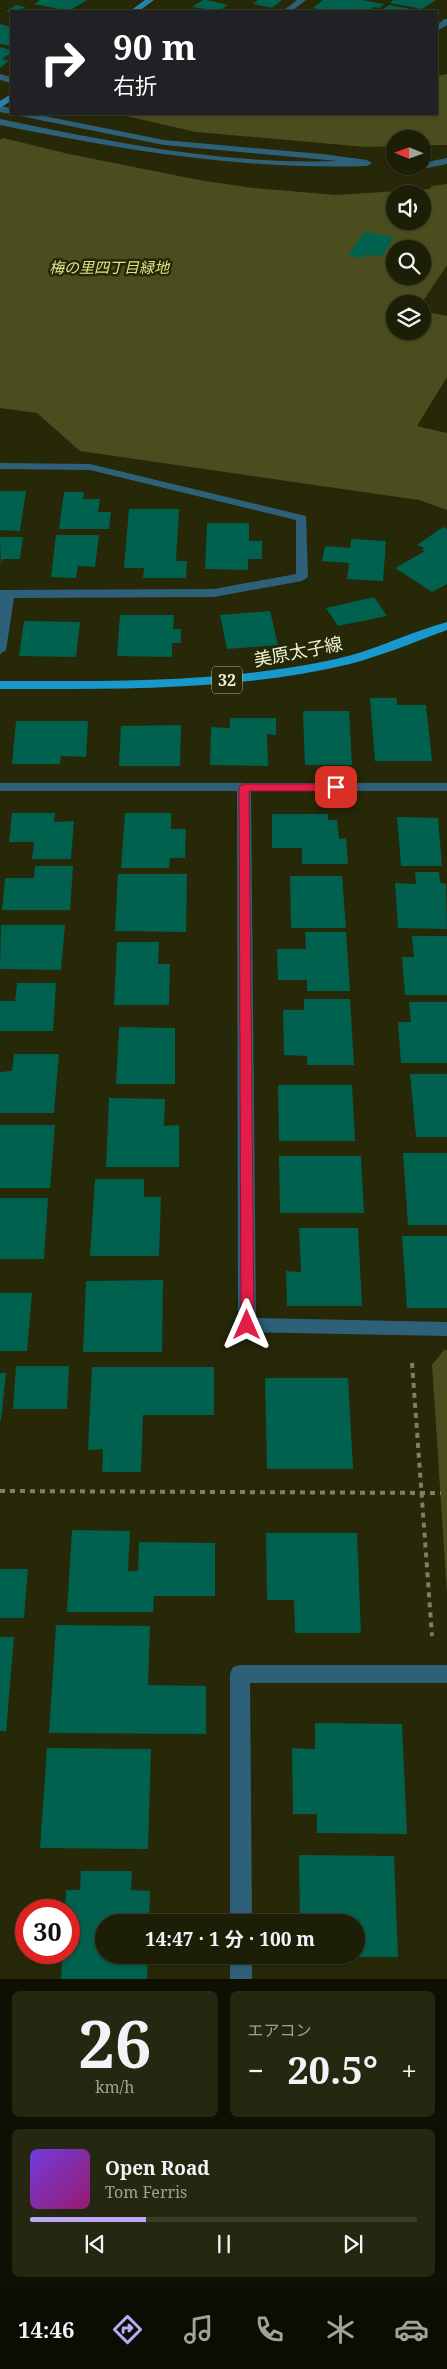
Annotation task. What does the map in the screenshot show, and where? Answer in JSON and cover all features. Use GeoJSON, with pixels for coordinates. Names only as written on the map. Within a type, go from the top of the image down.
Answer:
{"type":"FeatureCollection","features":[{"type":"Feature","properties":{"kind":"main road","name":"美原太子線"},"geometry":{"type":"LineString","coordinates":[[0,685],[171,685],[267,676],[336,663],[388,648],[447,626]]}},
{"type":"Feature","properties":{"kind":"street"},"geometry":{"type":"LineString","coordinates":[[135,10],[150,0]]}},
{"type":"Feature","properties":{"kind":"street"},"geometry":{"type":"LineString","coordinates":[[288,10],[302,0]]}},
{"type":"Feature","properties":{"kind":"street"},"geometry":{"type":"LineString","coordinates":[[0,107],[10,99]]}},
{"type":"Feature","properties":{"kind":"street"},"geometry":{"type":"LineString","coordinates":[[0,122],[107,144],[179,155],[320,166],[367,163],[331,156],[183,145],[115,134],[28,115]]}},
{"type":"Feature","properties":{"kind":"street"},"geometry":{"type":"LineString","coordinates":[[431,164],[447,161]]}},
{"type":"Feature","properties":{"kind":"street"},"geometry":{"type":"LineString","coordinates":[[0,466],[90,467],[302,518],[302,577],[214,593],[4,594],[0,650]]}},
{"type":"Feature","properties":{"kind":"street"},"geometry":{"type":"LineString","coordinates":[[0,787],[447,787]]}},
{"type":"Feature","properties":{"kind":"street"},"geometry":{"type":"LineString","coordinates":[[244,787],[247,1325],[447,1329]]}},
{"type":"Feature","properties":{"kind":"street"},"geometry":{"type":"LineString","coordinates":[[240,1914],[240,1674],[441,1674]]}},
{"type":"Feature","properties":{"kind":"street"},"geometry":{"type":"LineString","coordinates":[[241,1964],[241,1979]]}},
{"type":"Feature","properties":{"kind":"path"},"geometry":{"type":"LineString","coordinates":[[410,1329],[421,1493],[441,1674]]}},
{"type":"Feature","properties":{"kind":"path"},"geometry":{"type":"LineString","coordinates":[[0,1491],[441,1493]]}},
{"type":"Feature","properties":{"kind":"green space"},"geometry":{"type":"Polygon","coordinates":[[[447,74],[447,145],[431,145],[431,130],[386,130],[386,146],[366,147],[196,132],[122,115],[438,115],[438,76],[447,74]]]}},
{"type":"Feature","properties":{"kind":"green space","name":"梅の里四丁目緑地"},"geometry":{"type":"Polygon","coordinates":[[[3,138],[69,154],[199,180],[253,188],[336,195],[386,192],[386,230],[431,230],[431,188],[447,184],[447,265],[427,295],[386,295],[386,340],[431,340],[431,313],[447,316],[447,377],[417,426],[447,433],[447,510],[419,500],[80,451],[37,413],[0,408],[0,140],[3,138]]]}},
{"type":"Feature","properties":{"kind":"green space"},"geometry":{"type":"Polygon","coordinates":[[[444,1350],[447,1350],[447,1594],[432,1365],[444,1350]]]}},
{"type":"Feature","properties":{"kind":"building"},"geometry":{"type":"Polygon","coordinates":[[[40,0],[87,0],[71,10],[34,4],[40,0]]]}},
{"type":"Feature","properties":{"kind":"building"},"geometry":{"type":"Polygon","coordinates":[[[203,0],[228,5],[220,10],[192,7],[203,0]]]}},
{"type":"Feature","properties":{"kind":"building"},"geometry":{"type":"Polygon","coordinates":[[[258,0],[282,0],[272,8],[253,4],[258,0]]]}},
{"type":"Feature","properties":{"kind":"building"},"geometry":{"type":"Polygon","coordinates":[[[323,0],[361,0],[384,4],[379,8],[374,7],[370,10],[323,10],[313,8],[323,0]]]}},
{"type":"Feature","properties":{"kind":"building"},"geometry":{"type":"Polygon","coordinates":[[[393,0],[436,0],[422,9],[390,3],[393,0]]]}},
{"type":"Feature","properties":{"kind":"building"},"geometry":{"type":"Polygon","coordinates":[[[16,5],[26,7],[18,10],[10,10],[10,13],[6,11],[16,5]]]}},
{"type":"Feature","properties":{"kind":"building"},"geometry":{"type":"Polygon","coordinates":[[[389,5],[417,10],[382,10],[389,5]]]}},
{"type":"Feature","properties":{"kind":"building"},"geometry":{"type":"Polygon","coordinates":[[[0,24],[10,27],[10,46],[0,44],[0,24]]]}},
{"type":"Feature","properties":{"kind":"building"},"geometry":{"type":"Polygon","coordinates":[[[0,47],[10,50],[10,54],[2,59],[9,61],[0,68],[0,47]]]}},
{"type":"Feature","properties":{"kind":"building"},"geometry":{"type":"Polygon","coordinates":[[[364,232],[394,237],[392,240],[386,240],[386,250],[382,257],[366,254],[363,258],[348,256],[364,232]]]}},
{"type":"Feature","properties":{"kind":"building"},"geometry":{"type":"Polygon","coordinates":[[[0,491],[26,491],[20,531],[0,530],[0,491]]]}},
{"type":"Feature","properties":{"kind":"building"},"geometry":{"type":"Polygon","coordinates":[[[64,492],[84,492],[83,499],[100,499],[98,512],[111,512],[109,529],[59,529],[64,492]]]}},
{"type":"Feature","properties":{"kind":"building"},"geometry":{"type":"Polygon","coordinates":[[[129,509],[179,509],[176,561],[187,561],[186,578],[143,578],[144,568],[124,568],[129,509]]]}},
{"type":"Feature","properties":{"kind":"building"},"geometry":{"type":"Polygon","coordinates":[[[207,523],[249,523],[249,541],[262,541],[262,559],[248,559],[248,570],[205,569],[207,523]]]}},
{"type":"Feature","properties":{"kind":"building"},"geometry":{"type":"Polygon","coordinates":[[[443,527],[447,529],[447,584],[432,592],[395,568],[425,551],[422,550],[424,548],[417,545],[443,527]]]}},
{"type":"Feature","properties":{"kind":"building"},"geometry":{"type":"Polygon","coordinates":[[[56,535],[99,535],[95,567],[78,566],[76,578],[51,577],[56,535]]]}},
{"type":"Feature","properties":{"kind":"building"},"geometry":{"type":"Polygon","coordinates":[[[0,537],[23,537],[20,559],[2,559],[1,568],[0,537]]]}},
{"type":"Feature","properties":{"kind":"building"},"geometry":{"type":"Polygon","coordinates":[[[351,539],[386,541],[383,581],[347,579],[349,563],[322,561],[325,546],[350,548],[351,539]]]}},
{"type":"Feature","properties":{"kind":"building"},"geometry":{"type":"Polygon","coordinates":[[[374,597],[387,616],[338,626],[326,608],[374,597]]]}},
{"type":"Feature","properties":{"kind":"building"},"geometry":{"type":"Polygon","coordinates":[[[270,611],[278,645],[227,649],[220,615],[270,611]]]}},
{"type":"Feature","properties":{"kind":"building"},"geometry":{"type":"Polygon","coordinates":[[[120,615],[174,615],[173,629],[181,629],[181,643],[172,643],[172,657],[117,656],[120,615]]]}},
{"type":"Feature","properties":{"kind":"building"},"geometry":{"type":"Polygon","coordinates":[[[24,621],[80,622],[76,657],[19,656],[24,621]]]}},
{"type":"Feature","properties":{"kind":"building"},"geometry":{"type":"Polygon","coordinates":[[[370,698],[397,698],[397,705],[426,705],[432,761],[375,761],[370,698]]]}},
{"type":"Feature","properties":{"kind":"building"},"geometry":{"type":"Polygon","coordinates":[[[303,711],[349,711],[352,765],[305,765],[303,711]]]}},
{"type":"Feature","properties":{"kind":"building"},"geometry":{"type":"Polygon","coordinates":[[[230,718],[276,718],[276,735],[267,734],[268,766],[210,765],[211,727],[230,728],[230,718]]]}},
{"type":"Feature","properties":{"kind":"building"},"geometry":{"type":"Polygon","coordinates":[[[16,721],[88,721],[86,757],[61,756],[60,764],[12,764],[16,721]]]}},
{"type":"Feature","properties":{"kind":"building"},"geometry":{"type":"Polygon","coordinates":[[[181,725],[180,766],[119,766],[121,726],[181,725]]]}},
{"type":"Feature","properties":{"kind":"building"},"geometry":{"type":"Polygon","coordinates":[[[12,813],[55,813],[54,822],[74,821],[71,859],[32,859],[34,842],[9,842],[12,813]]]}},
{"type":"Feature","properties":{"kind":"building"},"geometry":{"type":"Polygon","coordinates":[[[125,813],[171,813],[171,829],[186,829],[185,858],[170,858],[169,868],[121,868],[125,813]]]}},
{"type":"Feature","properties":{"kind":"building"},"geometry":{"type":"Polygon","coordinates":[[[272,814],[328,814],[328,820],[337,820],[339,839],[346,838],[348,864],[302,864],[302,848],[272,848],[272,814]]]}},
{"type":"Feature","properties":{"kind":"building"},"geometry":{"type":"Polygon","coordinates":[[[397,817],[438,818],[442,866],[401,866],[397,817]]]}},
{"type":"Feature","properties":{"kind":"building"},"geometry":{"type":"Polygon","coordinates":[[[35,866],[73,866],[70,910],[2,910],[5,878],[34,878],[35,866]]]}},
{"type":"Feature","properties":{"kind":"building"},"geometry":{"type":"Polygon","coordinates":[[[415,872],[439,872],[440,883],[446,884],[447,929],[398,928],[395,883],[416,884],[415,872]]]}},
{"type":"Feature","properties":{"kind":"building"},"geometry":{"type":"Polygon","coordinates":[[[118,874],[187,874],[186,932],[115,931],[118,874]]]}},
{"type":"Feature","properties":{"kind":"building"},"geometry":{"type":"Polygon","coordinates":[[[290,876],[342,876],[346,928],[291,928],[290,876]]]}},
{"type":"Feature","properties":{"kind":"building"},"geometry":{"type":"Polygon","coordinates":[[[1,925],[65,925],[61,970],[0,969],[1,925]]]}},
{"type":"Feature","properties":{"kind":"building"},"geometry":{"type":"Polygon","coordinates":[[[305,932],[346,932],[350,991],[307,991],[307,980],[278,980],[277,949],[306,949],[305,932]]]}},
{"type":"Feature","properties":{"kind":"building"},"geometry":{"type":"Polygon","coordinates":[[[412,936],[447,936],[447,995],[405,995],[402,957],[414,957],[412,936]]]}},
{"type":"Feature","properties":{"kind":"building"},"geometry":{"type":"Polygon","coordinates":[[[117,942],[159,942],[158,964],[170,964],[169,1005],[114,1005],[117,942]]]}},
{"type":"Feature","properties":{"kind":"building"},"geometry":{"type":"Polygon","coordinates":[[[17,983],[56,983],[53,1031],[0,1031],[0,1001],[15,1001],[17,983]]]}},
{"type":"Feature","properties":{"kind":"building"},"geometry":{"type":"Polygon","coordinates":[[[304,999],[350,999],[354,1065],[307,1065],[307,1056],[284,1055],[283,1010],[304,1010],[304,999]]]}},
{"type":"Feature","properties":{"kind":"building"},"geometry":{"type":"Polygon","coordinates":[[[409,1002],[447,1002],[447,1063],[401,1063],[398,1022],[411,1022],[409,1002]]]}},
{"type":"Feature","properties":{"kind":"building"},"geometry":{"type":"Polygon","coordinates":[[[119,1027],[175,1028],[175,1084],[116,1084],[119,1027]]]}},
{"type":"Feature","properties":{"kind":"building"},"geometry":{"type":"Polygon","coordinates":[[[14,1054],[59,1054],[54,1113],[0,1113],[0,1072],[12,1071],[14,1054]]]}},
{"type":"Feature","properties":{"kind":"building"},"geometry":{"type":"Polygon","coordinates":[[[410,1074],[447,1074],[447,1137],[416,1137],[410,1074]]]}},
{"type":"Feature","properties":{"kind":"building"},"geometry":{"type":"Polygon","coordinates":[[[278,1085],[352,1085],[355,1141],[279,1141],[278,1085]]]}},
{"type":"Feature","properties":{"kind":"building"},"geometry":{"type":"Polygon","coordinates":[[[109,1098],[165,1099],[164,1126],[179,1125],[179,1167],[106,1167],[109,1098]]]}},
{"type":"Feature","properties":{"kind":"building"},"geometry":{"type":"Polygon","coordinates":[[[0,1125],[55,1125],[50,1188],[0,1188],[0,1125]]]}},
{"type":"Feature","properties":{"kind":"building"},"geometry":{"type":"Polygon","coordinates":[[[403,1153],[447,1153],[447,1225],[408,1225],[403,1153]]]}},
{"type":"Feature","properties":{"kind":"building"},"geometry":{"type":"Polygon","coordinates":[[[279,1156],[361,1156],[364,1213],[280,1213],[279,1156]]]}},
{"type":"Feature","properties":{"kind":"building"},"geometry":{"type":"Polygon","coordinates":[[[95,1179],[144,1179],[144,1197],[161,1197],[159,1256],[90,1256],[95,1179]]]}},
{"type":"Feature","properties":{"kind":"building"},"geometry":{"type":"Polygon","coordinates":[[[0,1198],[48,1198],[44,1259],[0,1259],[0,1198]]]}},
{"type":"Feature","properties":{"kind":"building"},"geometry":{"type":"Polygon","coordinates":[[[299,1228],[358,1228],[362,1306],[287,1306],[286,1271],[301,1272],[299,1228]]]}},
{"type":"Feature","properties":{"kind":"building"},"geometry":{"type":"Polygon","coordinates":[[[402,1236],[447,1236],[447,1308],[407,1308],[402,1236]]]}},
{"type":"Feature","properties":{"kind":"building"},"geometry":{"type":"Polygon","coordinates":[[[163,1280],[162,1352],[83,1352],[86,1281],[163,1280]]]}},
{"type":"Feature","properties":{"kind":"building"},"geometry":{"type":"Polygon","coordinates":[[[0,1293],[32,1293],[27,1351],[0,1351],[0,1293]]]}},
{"type":"Feature","properties":{"kind":"building"},"geometry":{"type":"Polygon","coordinates":[[[16,1366],[69,1366],[67,1409],[13,1409],[16,1366]]]}},
{"type":"Feature","properties":{"kind":"building"},"geometry":{"type":"Polygon","coordinates":[[[92,1367],[214,1367],[214,1415],[143,1415],[141,1472],[102,1472],[103,1449],[88,1450],[92,1367]]]}},
{"type":"Feature","properties":{"kind":"building"},"geometry":{"type":"Polygon","coordinates":[[[0,1373],[6,1373],[1,1421],[0,1421],[0,1373]]]}},
{"type":"Feature","properties":{"kind":"building"},"geometry":{"type":"Polygon","coordinates":[[[265,1378],[348,1378],[353,1469],[267,1469],[265,1378]]]}},
{"type":"Feature","properties":{"kind":"building"},"geometry":{"type":"Polygon","coordinates":[[[72,1530],[130,1531],[128,1571],[138,1571],[139,1542],[215,1543],[215,1596],[154,1596],[153,1612],[67,1612],[72,1530]]]}},
{"type":"Feature","properties":{"kind":"building"},"geometry":{"type":"Polygon","coordinates":[[[266,1533],[357,1533],[361,1633],[295,1633],[294,1600],[267,1600],[266,1533]]]}},
{"type":"Feature","properties":{"kind":"building"},"geometry":{"type":"Polygon","coordinates":[[[0,1569],[28,1569],[24,1618],[0,1618],[0,1569]]]}},
{"type":"Feature","properties":{"kind":"building"},"geometry":{"type":"Polygon","coordinates":[[[56,1625],[150,1626],[148,1685],[206,1686],[206,1734],[49,1733],[56,1625]]]}},
{"type":"Feature","properties":{"kind":"building"},"geometry":{"type":"Polygon","coordinates":[[[0,1637],[14,1637],[6,1731],[0,1731],[0,1637]]]}},
{"type":"Feature","properties":{"kind":"building"},"geometry":{"type":"Polygon","coordinates":[[[315,1723],[402,1724],[407,1834],[317,1833],[317,1814],[293,1814],[292,1748],[315,1749],[315,1723]]]}},
{"type":"Feature","properties":{"kind":"building"},"geometry":{"type":"Polygon","coordinates":[[[47,1748],[151,1749],[148,1849],[40,1848],[47,1748]]]}},
{"type":"Feature","properties":{"kind":"building"},"geometry":{"type":"Polygon","coordinates":[[[299,1855],[394,1856],[398,1957],[365,1957],[365,1914],[300,1914],[299,1855]]]}},
{"type":"Feature","properties":{"kind":"building"},"geometry":{"type":"Polygon","coordinates":[[[81,1871],[132,1871],[131,1890],[150,1891],[149,1914],[95,1914],[95,1964],[148,1964],[147,1979],[61,1979],[62,1964],[80,1964],[80,1899],[66,1899],[66,1890],[80,1890],[81,1871]]]}},
{"type":"Feature","properties":{"kind":"route"},"geometry":{"type":"LineString","coordinates":[[247,1325],[244,787],[336,787]]}}]}
